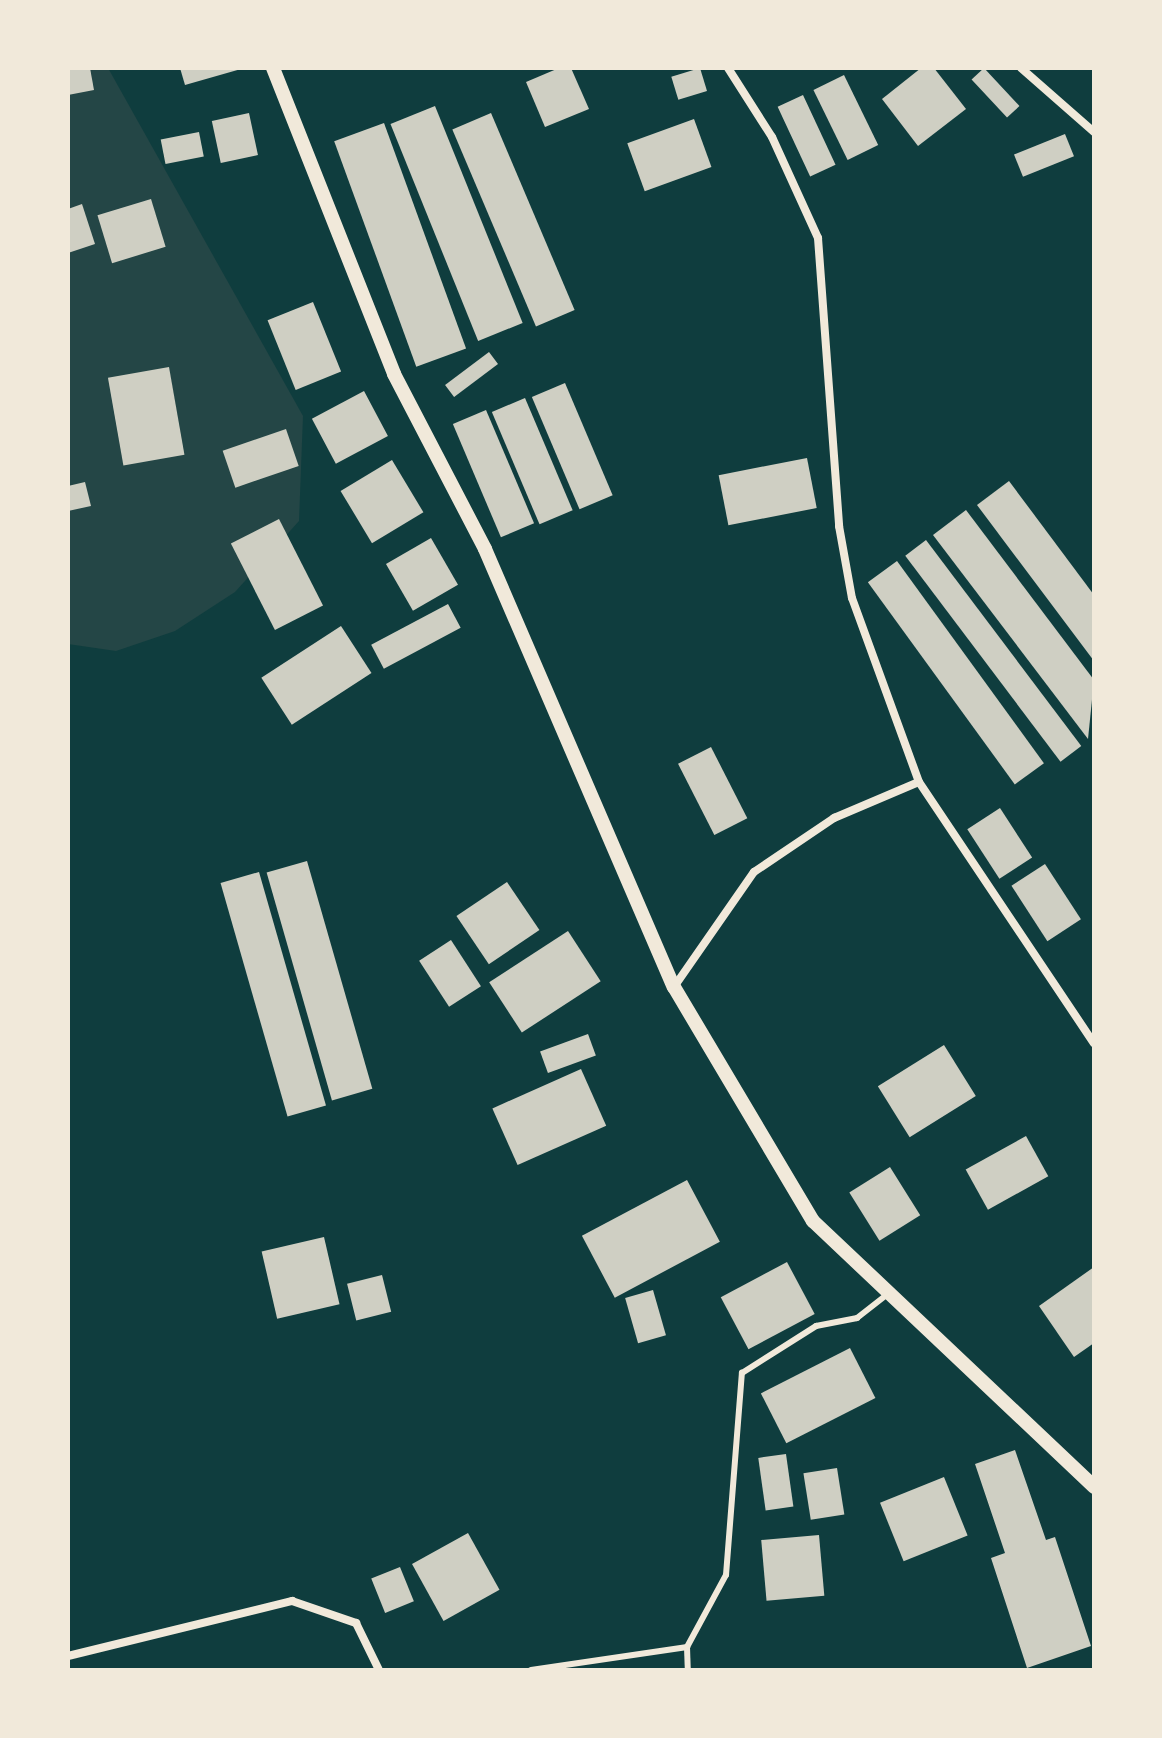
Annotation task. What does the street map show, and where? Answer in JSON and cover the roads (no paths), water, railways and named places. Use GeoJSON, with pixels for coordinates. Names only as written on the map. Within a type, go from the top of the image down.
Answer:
{"type":"FeatureCollection","features":[{"type":"Feature","properties":{"kind":"street"},"geometry":{"type":"LineString","coordinates":[[273,68],[394,374],[485,549],[674,987],[813,1221],[1094,1487]]}},
{"type":"Feature","properties":{"kind":"street"},"geometry":{"type":"LineString","coordinates":[[728,68],[772,137],[818,238],[847,569],[919,782],[1094,1043]]}},
{"type":"Feature","properties":{"kind":"street"},"geometry":{"type":"LineString","coordinates":[[1021,68],[1094,132]]}},
{"type":"Feature","properties":{"kind":"street"},"geometry":{"type":"LineString","coordinates":[[674,987],[754,872],[834,818],[919,782]]}},
{"type":"Feature","properties":{"kind":"street"},"geometry":{"type":"LineString","coordinates":[[68,1656],[292,1601],[356,1623],[379,1670]]}},
{"type":"Feature","properties":{"kind":"lane"},"geometry":{"type":"LineString","coordinates":[[688,1670],[687,1647],[726,1575],[742,1373],[816,1326],[857,1318],[890,1293]]}},
{"type":"Feature","properties":{"kind":"lane"},"geometry":{"type":"LineString","coordinates":[[531,1670],[687,1647]]}}]}
